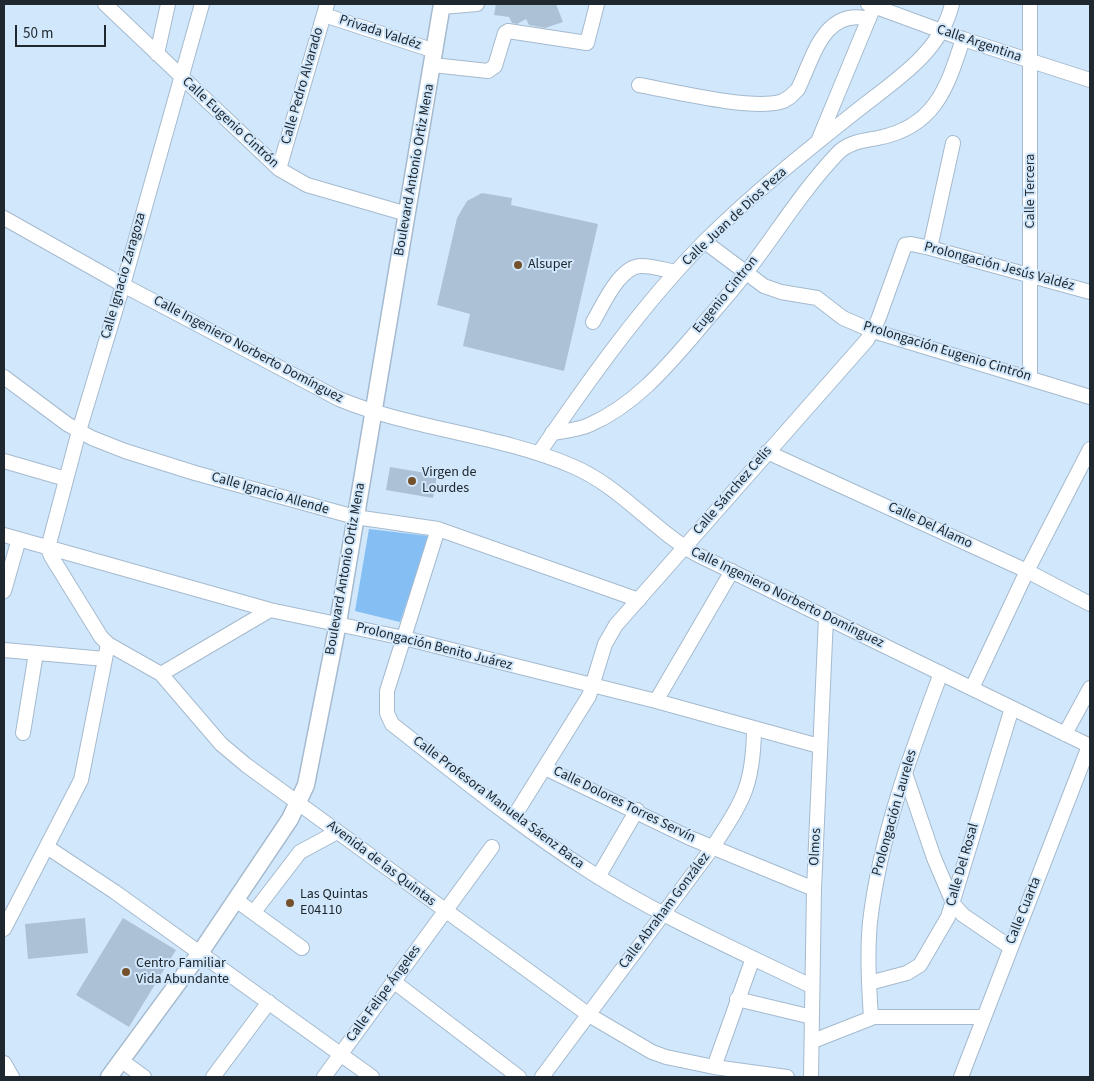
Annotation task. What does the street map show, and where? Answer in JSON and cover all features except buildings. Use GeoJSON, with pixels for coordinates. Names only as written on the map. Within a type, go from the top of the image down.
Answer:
{"type":"FeatureCollection","features":[{"type":"Feature","properties":{"kind":"main road","name":"Boulevard Antonio Ortiz Mena"},"geometry":{"type":"LineString","coordinates":[[109,1077],[200,952],[299,803],[312,763],[338,623],[442,5]]}},
{"type":"Feature","properties":{"kind":"street","name":"Calle Eugenio Cintrón"},"geometry":{"type":"LineString","coordinates":[[105,4],[278,169],[308,185],[407,214]]}},
{"type":"Feature","properties":{"kind":"street"},"geometry":{"type":"LineString","coordinates":[[157,54],[168,4]]}},
{"type":"Feature","properties":{"kind":"street","name":"Calle Ignacio Zaragoza"},"geometry":{"type":"LineString","coordinates":[[48,548],[79,431],[123,285],[202,4]]}},
{"type":"Feature","properties":{"kind":"street"},"geometry":{"type":"LineString","coordinates":[[442,5],[477,4]]}},
{"type":"Feature","properties":{"kind":"street","name":"Privada Valdéz"},"geometry":{"type":"LineString","coordinates":[[325,9],[434,58],[488,71],[495,66],[504,33],[508,31],[586,43],[597,4]]}},
{"type":"Feature","properties":{"kind":"street","name":"Calle Juan de Dios Peza"},"geometry":{"type":"LineString","coordinates":[[538,453],[632,326],[676,272],[705,242],[818,141],[913,66],[942,32],[952,4]]}},
{"type":"Feature","properties":{"kind":"street","name":"Calle Tercera"},"geometry":{"type":"LineString","coordinates":[[1030,4],[1030,378]]}},
{"type":"Feature","properties":{"kind":"street"},"geometry":{"type":"LineString","coordinates":[[818,141],[872,8]]}},
{"type":"Feature","properties":{"kind":"street","name":"Calle Argentina"},"geometry":{"type":"LineString","coordinates":[[639,85],[754,104],[782,102],[790,98],[798,89],[830,26],[843,18],[854,16],[872,8],[1030,62],[1090,80]]}},
{"type":"Feature","properties":{"kind":"street","name":"Calle Pedro Alvarado"},"geometry":{"type":"LineString","coordinates":[[278,169],[325,9]]}},
{"type":"Feature","properties":{"kind":"street"},"geometry":{"type":"LineString","coordinates":[[842,123],[858,141],[894,134],[910,128],[928,114],[940,99],[963,39]]}},
{"type":"Feature","properties":{"kind":"street","name":"Eugenio Cintron"},"geometry":{"type":"LineString","coordinates":[[552,433],[587,426],[600,420],[649,386],[745,274],[772,235],[838,153],[858,141]]}},
{"type":"Feature","properties":{"kind":"street"},"geometry":{"type":"LineString","coordinates":[[930,248],[953,143]]}},
{"type":"Feature","properties":{"kind":"street","name":"Calle Ingeniero Norberto Domínguez"},"geometry":{"type":"LineString","coordinates":[[4,218],[123,285],[311,386],[373,413],[538,453],[571,465],[601,481],[684,548],[1090,746]]}},
{"type":"Feature","properties":{"kind":"street","name":"Prolongación Eugenio Cintrón"},"geometry":{"type":"LineString","coordinates":[[705,242],[745,274],[772,289],[817,298],[843,318],[873,332],[1090,397]]}},
{"type":"Feature","properties":{"kind":"street","name":"Prolongación Jesús Valdéz"},"geometry":{"type":"LineString","coordinates":[[908,244],[1031,274],[1090,292]]}},
{"type":"Feature","properties":{"kind":"street","name":"Calle Sánchez Celis"},"geometry":{"type":"LineString","coordinates":[[513,818],[582,709],[593,685],[610,633],[873,332],[903,248],[908,244]]}},
{"type":"Feature","properties":{"kind":"street"},"geometry":{"type":"LineString","coordinates":[[593,322],[622,274],[631,267],[642,266],[676,272]]}},
{"type":"Feature","properties":{"kind":"street","name":"Calle Ignacio Allende"},"geometry":{"type":"LineString","coordinates":[[4,377],[79,431],[158,462],[355,517],[438,529],[639,600]]}},
{"type":"Feature","properties":{"kind":"street"},"geometry":{"type":"LineString","coordinates":[[972,688],[1027,571],[1090,449]]}},
{"type":"Feature","properties":{"kind":"street","name":"Calle Del Álamo"},"geometry":{"type":"LineString","coordinates":[[767,452],[1027,571],[1090,604]]}},
{"type":"Feature","properties":{"kind":"street"},"geometry":{"type":"LineString","coordinates":[[4,461],[66,479]]}},
{"type":"Feature","properties":{"kind":"street"},"geometry":{"type":"LineString","coordinates":[[404,638],[438,529]]}},
{"type":"Feature","properties":{"kind":"street","name":"Prolongación Benito Juárez"},"geometry":{"type":"LineString","coordinates":[[4,535],[270,610],[404,638],[656,701],[754,730],[819,746]]}},
{"type":"Feature","properties":{"kind":"street"},"geometry":{"type":"LineString","coordinates":[[4,591],[18,539]]}},
{"type":"Feature","properties":{"kind":"street","name":"Avenida de las Quintas"},"geometry":{"type":"LineString","coordinates":[[48,548],[89,621],[108,644],[145,662],[161,674],[221,744],[246,765],[589,1015],[652,1052],[666,1057],[714,1067],[786,1077]]}},
{"type":"Feature","properties":{"kind":"street"},"geometry":{"type":"LineString","coordinates":[[656,701],[732,571]]}},
{"type":"Feature","properties":{"kind":"street"},"geometry":{"type":"LineString","coordinates":[[161,674],[270,610]]}},
{"type":"Feature","properties":{"kind":"street","name":"Olmos"},"geometry":{"type":"LineString","coordinates":[[811,1077],[814,888],[826,617]]}},
{"type":"Feature","properties":{"kind":"street","name":"Calle Profesora Manuela Sáenz Baca"},"geometry":{"type":"LineString","coordinates":[[404,638],[387,691],[386,704],[392,724],[513,818],[598,876],[662,913],[811,986]]}},
{"type":"Feature","properties":{"kind":"street"},"geometry":{"type":"LineString","coordinates":[[4,929],[81,780],[108,644]]}},
{"type":"Feature","properties":{"kind":"street"},"geometry":{"type":"LineString","coordinates":[[4,650],[105,659]]}},
{"type":"Feature","properties":{"kind":"street"},"geometry":{"type":"LineString","coordinates":[[23,733],[36,653]]}},
{"type":"Feature","properties":{"kind":"street","name":"Prolongación Laureles"},"geometry":{"type":"LineString","coordinates":[[871,1018],[869,983],[870,932],[876,882],[885,842],[941,673]]}},
{"type":"Feature","properties":{"kind":"street"},"geometry":{"type":"LineString","coordinates":[[1066,734],[1089,695]]}},
{"type":"Feature","properties":{"kind":"street","name":"Calle Del Rosal"},"geometry":{"type":"LineString","coordinates":[[869,983],[907,973],[920,965],[948,917],[1012,708]]}},
{"type":"Feature","properties":{"kind":"street","name":"Calle Abraham González"},"geometry":{"type":"LineString","coordinates":[[542,1077],[662,913],[713,847],[745,794],[753,762],[754,730]]}},
{"type":"Feature","properties":{"kind":"street","name":"Calle Cuarta"},"geometry":{"type":"LineString","coordinates":[[961,1077],[1010,947],[1090,746]]}},
{"type":"Feature","properties":{"kind":"street","name":"Calle Dolores Torres Servín"},"geometry":{"type":"LineString","coordinates":[[545,768],[713,847],[814,888]]}},
{"type":"Feature","properties":{"kind":"street"},"geometry":{"type":"LineString","coordinates":[[906,776],[934,858],[952,902],[964,915],[1010,947]]}},
{"type":"Feature","properties":{"kind":"street"},"geometry":{"type":"LineString","coordinates":[[598,876],[637,810]]}},
{"type":"Feature","properties":{"kind":"street"},"geometry":{"type":"LineString","coordinates":[[254,912],[300,852],[337,832]]}},
{"type":"Feature","properties":{"kind":"street"},"geometry":{"type":"LineString","coordinates":[[47,847],[200,952],[372,1077]]}},
{"type":"Feature","properties":{"kind":"street","name":"Calle Felipe Ángeles"},"geometry":{"type":"LineString","coordinates":[[324,1077],[492,847]]}},
{"type":"Feature","properties":{"kind":"street"},"geometry":{"type":"LineString","coordinates":[[236,900],[302,948]]}},
{"type":"Feature","properties":{"kind":"street"},"geometry":{"type":"LineString","coordinates":[[714,1067],[753,958]]}},
{"type":"Feature","properties":{"kind":"street"},"geometry":{"type":"LineString","coordinates":[[393,981],[519,1077]]}},
{"type":"Feature","properties":{"kind":"street"},"geometry":{"type":"LineString","coordinates":[[738,999],[812,1018]]}},
{"type":"Feature","properties":{"kind":"street"},"geometry":{"type":"LineString","coordinates":[[213,1077],[269,1002]]}},
{"type":"Feature","properties":{"kind":"street"},"geometry":{"type":"LineString","coordinates":[[812,1041],[871,1018],[983,1017]]}},
{"type":"Feature","properties":{"kind":"street"},"geometry":{"type":"LineString","coordinates":[[122,1061],[144,1077]]}},
{"type":"Feature","properties":{"kind":"street"},"geometry":{"type":"LineString","coordinates":[[4,1063],[12,1077]]}},
{"type":"Feature","properties":{"kind":"shaded area"},"geometry":{"type":"Polygon","coordinates":[[[369,529],[429,536],[400,622],[355,611],[369,529]]]}},
{"type":"Feature","properties":{"kind":"place","name":"Alsuper"},"geometry":{"type":"Point","coordinates":[518,265]}},
{"type":"Feature","properties":{"kind":"place","name":"Virgen de Lourdes"},"geometry":{"type":"Point","coordinates":[412,481]}},
{"type":"Feature","properties":{"kind":"place","name":"Las Quintas E04110"},"geometry":{"type":"Point","coordinates":[290,903]}},
{"type":"Feature","properties":{"kind":"place","name":"Centro Familiar Vida Abundante"},"geometry":{"type":"Point","coordinates":[126,972]}}]}
